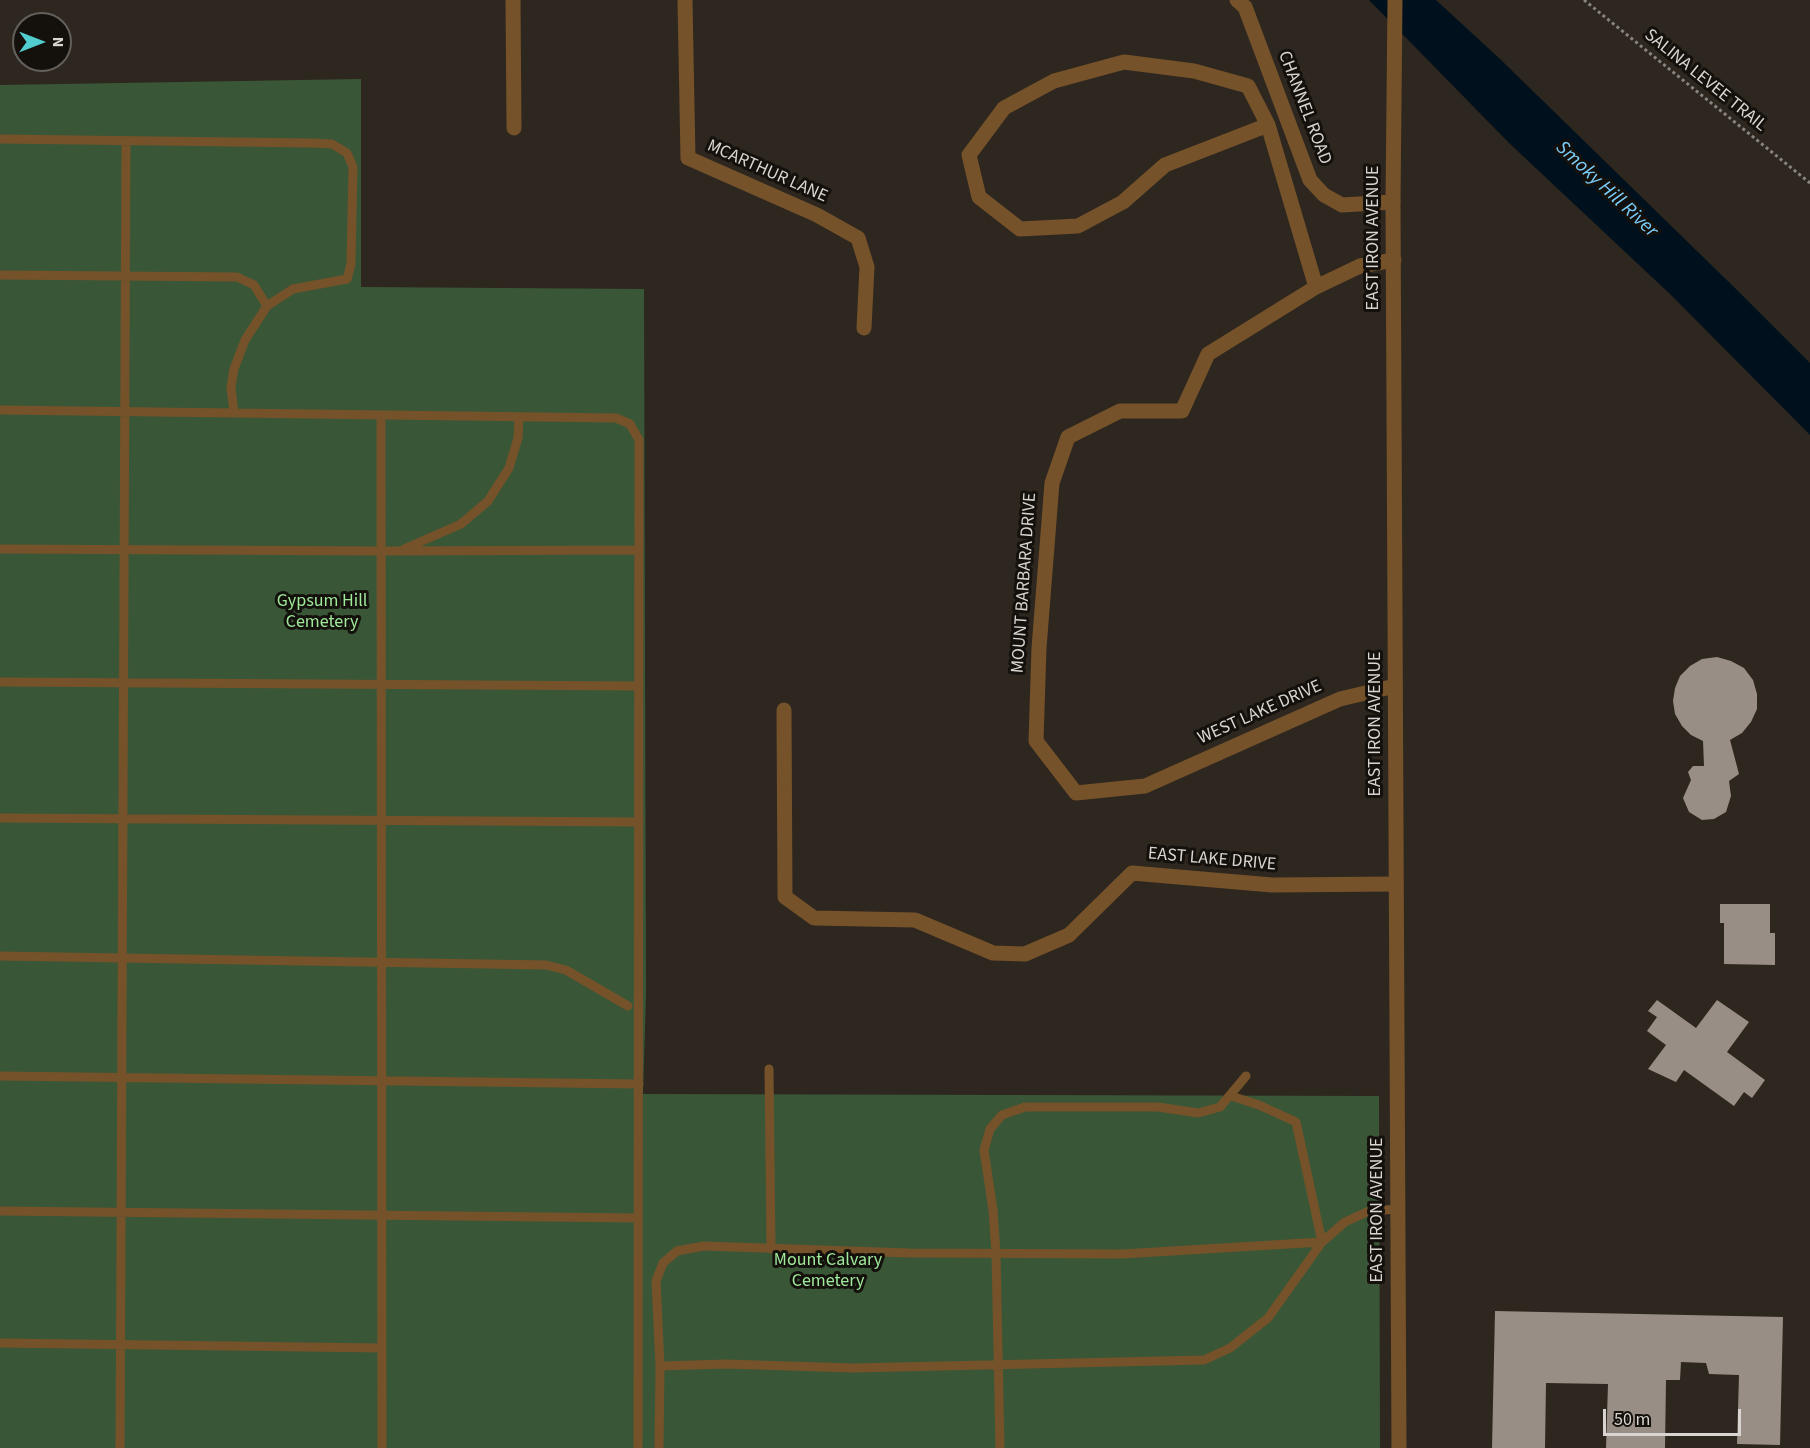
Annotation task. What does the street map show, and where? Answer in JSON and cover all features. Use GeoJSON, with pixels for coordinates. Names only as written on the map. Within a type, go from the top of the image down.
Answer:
{"type":"FeatureCollection","features":[{"type":"Feature","properties":{"kind":"street"},"geometry":{"type":"LineString","coordinates":[[513,0],[514,128]]}},
{"type":"Feature","properties":{"kind":"street","name":"MCARTHUR LANE"},"geometry":{"type":"LineString","coordinates":[[685,0],[688,158],[817,214],[858,238],[867,267],[864,328]]}},
{"type":"Feature","properties":{"kind":"street","name":"CHANNEL ROAD"},"geometry":{"type":"LineString","coordinates":[[1237,0],[1245,7],[1310,180],[1323,195],[1342,205],[1393,202]]}},
{"type":"Feature","properties":{"kind":"street","name":"EAST IRON AVENUE"},"geometry":{"type":"LineString","coordinates":[[1395,0],[1393,202],[1398,1448]]}},
{"type":"Feature","properties":{"kind":"street"},"geometry":{"type":"LineString","coordinates":[[1268,125],[1165,165],[1123,202],[1078,226],[1020,229],[979,197],[969,155],[1004,108],[1054,81],[1124,62],[1194,71],[1248,86],[1268,125],[1316,287]]}},
{"type":"Feature","properties":{"kind":"street","name":"MOUNT BARBARA DRIVE"},"geometry":{"type":"LineString","coordinates":[[1145,786],[1077,793],[1036,741],[1039,648],[1052,483],[1068,437],[1120,411],[1182,411],[1208,354],[1316,287],[1360,266],[1394,260]]}},
{"type":"Feature","properties":{"kind":"street","name":"WEST LAKE DRIVE"},"geometry":{"type":"LineString","coordinates":[[1145,786],[1340,699],[1395,686]]}},
{"type":"Feature","properties":{"kind":"street","name":"EAST LAKE DRIVE"},"geometry":{"type":"LineString","coordinates":[[784,710],[785,897],[814,918],[915,920],[993,953],[1025,954],[1069,935],[1132,873],[1272,885],[1396,884]]}},
{"type":"Feature","properties":{"kind":"lane"},"geometry":{"type":"LineString","coordinates":[[0,139],[312,143],[332,144],[347,153],[353,167],[351,264],[347,279],[293,289],[267,306],[245,339],[234,369],[231,387],[234,413]]}},
{"type":"Feature","properties":{"kind":"lane"},"geometry":{"type":"LineString","coordinates":[[120,1448],[126,141]]}},
{"type":"Feature","properties":{"kind":"lane"},"geometry":{"type":"LineString","coordinates":[[0,275],[237,277],[254,285],[267,306]]}},
{"type":"Feature","properties":{"kind":"lane"},"geometry":{"type":"LineString","coordinates":[[0,410],[616,418],[630,424],[639,440],[638,1448]]}},
{"type":"Feature","properties":{"kind":"lane"},"geometry":{"type":"LineString","coordinates":[[381,415],[382,1448]]}},
{"type":"Feature","properties":{"kind":"lane"},"geometry":{"type":"LineString","coordinates":[[399,551],[461,524],[488,501],[509,468],[518,438],[519,417]]}},
{"type":"Feature","properties":{"kind":"lane"},"geometry":{"type":"LineString","coordinates":[[0,549],[639,550]]}},
{"type":"Feature","properties":{"kind":"lane"},"geometry":{"type":"LineString","coordinates":[[0,682],[639,686]]}},
{"type":"Feature","properties":{"kind":"lane"},"geometry":{"type":"LineString","coordinates":[[0,819],[639,822]]}},
{"type":"Feature","properties":{"kind":"lane"},"geometry":{"type":"LineString","coordinates":[[0,956],[546,965],[566,970],[628,1006]]}},
{"type":"Feature","properties":{"kind":"lane"},"geometry":{"type":"LineString","coordinates":[[770,1069],[771,1249]]}},
{"type":"Feature","properties":{"kind":"lane"},"geometry":{"type":"LineString","coordinates":[[0,1076],[639,1084]]}},
{"type":"Feature","properties":{"kind":"lane"},"geometry":{"type":"LineString","coordinates":[[1000,1448],[996,1253],[993,1210],[984,1150],[990,1129],[1002,1115],[1025,1107],[1158,1107],[1198,1113],[1220,1107],[1246,1076]]}},
{"type":"Feature","properties":{"kind":"lane"},"geometry":{"type":"LineString","coordinates":[[1231,1096],[1259,1105],[1296,1122],[1322,1242]]}},
{"type":"Feature","properties":{"kind":"lane"},"geometry":{"type":"LineString","coordinates":[[660,1366],[726,1364],[853,1368],[1204,1360],[1230,1348],[1268,1318],[1322,1242],[1345,1222],[1369,1211],[1398,1209]]}},
{"type":"Feature","properties":{"kind":"lane"},"geometry":{"type":"LineString","coordinates":[[0,1211],[638,1218]]}},
{"type":"Feature","properties":{"kind":"lane"},"geometry":{"type":"LineString","coordinates":[[659,1448],[660,1366],[656,1281],[663,1263],[677,1251],[704,1246],[1122,1254],[1322,1242]]}},
{"type":"Feature","properties":{"kind":"lane"},"geometry":{"type":"LineString","coordinates":[[0,1343],[382,1348]]}},
{"type":"Feature","properties":{"kind":"path","name":"SALINA LEVEE TRAIL"},"geometry":{"type":"LineString","coordinates":[[1584,0],[1810,183]]}},
{"type":"Feature","properties":{"kind":"green space","name":"Gypsum Hill Cemetery"},"geometry":{"type":"Polygon","coordinates":[[[361,79],[361,287],[644,289],[646,994],[643,1094],[1379,1096],[1380,1448],[0,1448],[0,85],[361,79]]]}},
{"type":"Feature","properties":{"kind":"water","name":"Smoky Hill River"},"geometry":{"type":"Polygon","coordinates":[[[1369,0],[1436,0],[1500,59],[1738,291],[1810,363],[1810,435],[1671,295],[1509,143],[1369,0]]]}},
{"type":"Feature","properties":{"kind":"building"},"geometry":{"type":"Polygon","coordinates":[[[1717,657],[1744,668],[1753,680],[1757,694],[1757,709],[1751,722],[1742,733],[1730,740],[1739,774],[1729,781],[1731,796],[1726,812],[1714,819],[1702,820],[1689,812],[1683,798],[1691,780],[1688,772],[1693,766],[1704,766],[1703,741],[1691,735],[1682,726],[1675,714],[1673,701],[1680,676],[1690,666],[1702,659],[1717,657]]]}},
{"type":"Feature","properties":{"kind":"building"},"geometry":{"type":"Polygon","coordinates":[[[1720,904],[1770,904],[1770,933],[1775,933],[1775,965],[1724,964],[1724,923],[1720,923],[1720,904]]]}},
{"type":"Feature","properties":{"kind":"building"},"geometry":{"type":"Polygon","coordinates":[[[1657,1000],[1696,1028],[1717,1000],[1749,1022],[1727,1052],[1765,1080],[1752,1098],[1744,1092],[1734,1106],[1684,1070],[1676,1082],[1648,1069],[1666,1045],[1647,1031],[1657,1017],[1648,1011],[1657,1000]]]}},
{"type":"Feature","properties":{"kind":"building"},"geometry":{"type":"Polygon","coordinates":[[[1495,1311],[1783,1317],[1780,1445],[1737,1444],[1739,1375],[1709,1374],[1706,1363],[1681,1362],[1680,1380],[1666,1380],[1665,1448],[1606,1448],[1608,1384],[1546,1383],[1545,1448],[1492,1448],[1495,1311]]]}},
{"type":"Feature","properties":{"kind":"park label","name":"Mount Calvary Cemetery"},"geometry":{"type":"Point","coordinates":[828,1271]}}]}
